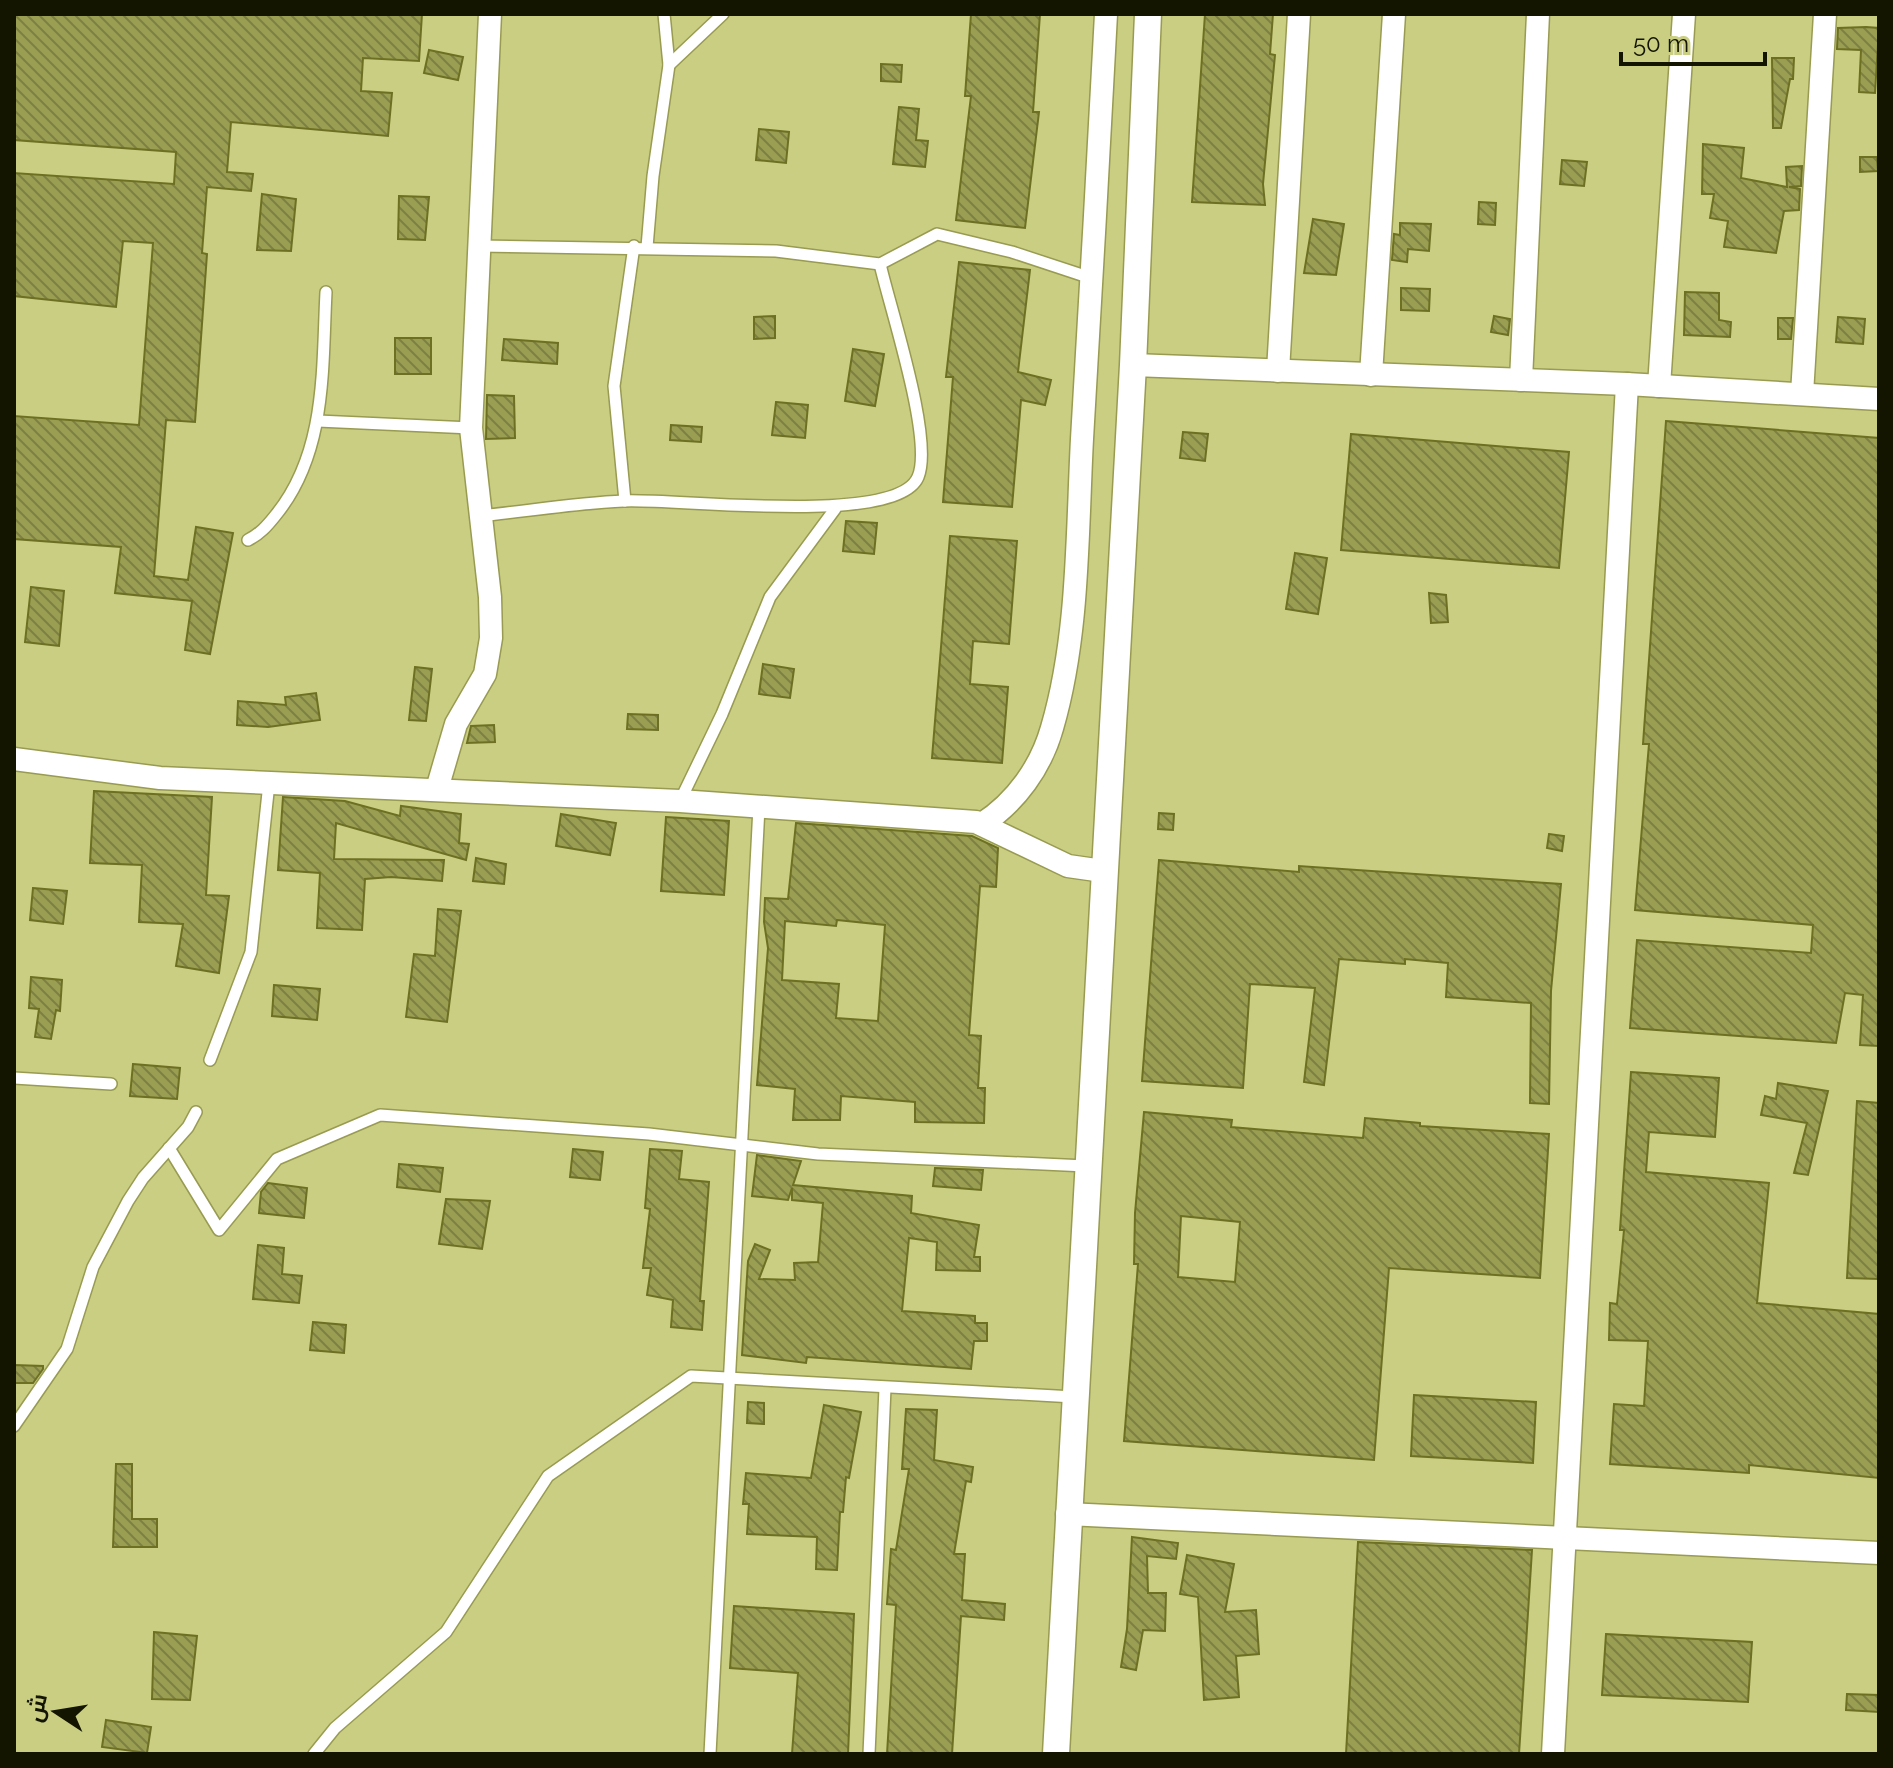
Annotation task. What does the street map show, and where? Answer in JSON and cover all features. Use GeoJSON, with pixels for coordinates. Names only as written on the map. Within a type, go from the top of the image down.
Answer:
{"type":"FeatureCollection","features":[{"type":"Feature","properties":{"kind":"street"},"geometry":{"type":"LineString","coordinates":[[437,789],[456,724],[485,674],[491,638],[490,597],[471,428],[490,14]]}},
{"type":"Feature","properties":{"kind":"street"},"geometry":{"type":"LineString","coordinates":[[982,824],[1004,807],[1032,776],[1051,731],[1064,678],[1076,548],[1106,14]]}},
{"type":"Feature","properties":{"kind":"street"},"geometry":{"type":"LineString","coordinates":[[1056,1754],[1086,1166],[1133,365],[1148,14]]}},
{"type":"Feature","properties":{"kind":"street"},"geometry":{"type":"LineString","coordinates":[[1278,371],[1299,14]]}},
{"type":"Feature","properties":{"kind":"street"},"geometry":{"type":"LineString","coordinates":[[1371,375],[1394,14]]}},
{"type":"Feature","properties":{"kind":"street"},"geometry":{"type":"LineString","coordinates":[[1521,380],[1538,14]]}},
{"type":"Feature","properties":{"kind":"street"},"geometry":{"type":"LineString","coordinates":[[1659,386],[1684,14]]}},
{"type":"Feature","properties":{"kind":"street"},"geometry":{"type":"LineString","coordinates":[[1802,394],[1825,14]]}},
{"type":"Feature","properties":{"kind":"street"},"geometry":{"type":"LineString","coordinates":[[1133,365],[1627,384],[1879,399]]}},
{"type":"Feature","properties":{"kind":"street"},"geometry":{"type":"LineString","coordinates":[[1553,1754],[1562,1536],[1627,384]]}},
{"type":"Feature","properties":{"kind":"street"},"geometry":{"type":"LineString","coordinates":[[14,759],[160,778],[680,801],[982,824],[1068,866],[1103,871]]}},
{"type":"Feature","properties":{"kind":"street"},"geometry":{"type":"LineString","coordinates":[[1067,1514],[1879,1553]]}},
{"type":"Feature","properties":{"kind":"lane"},"geometry":{"type":"LineString","coordinates":[[647,247],[653,176],[669,65],[664,14]]}},
{"type":"Feature","properties":{"kind":"lane"},"geometry":{"type":"LineString","coordinates":[[669,65],[723,14]]}},
{"type":"Feature","properties":{"kind":"lane"},"geometry":{"type":"LineString","coordinates":[[479,246],[634,246],[776,251],[880,264],[937,234],[1012,252],[1091,278]]}},
{"type":"Feature","properties":{"kind":"lane"},"geometry":{"type":"LineString","coordinates":[[625,501],[614,386],[634,246]]}},
{"type":"Feature","properties":{"kind":"lane"},"geometry":{"type":"LineString","coordinates":[[479,516],[625,501],[835,509],[908,491],[918,478],[922,437],[880,264]]}},
{"type":"Feature","properties":{"kind":"lane"},"geometry":{"type":"LineString","coordinates":[[248,540],[259,535],[292,496],[300,481],[318,421],[326,292]]}},
{"type":"Feature","properties":{"kind":"lane"},"geometry":{"type":"LineString","coordinates":[[318,421],[471,428]]}},
{"type":"Feature","properties":{"kind":"lane"},"geometry":{"type":"LineString","coordinates":[[680,801],[722,714],[770,597],[835,509]]}},
{"type":"Feature","properties":{"kind":"lane"},"geometry":{"type":"LineString","coordinates":[[210,1060],[251,952],[269,783]]}},
{"type":"Feature","properties":{"kind":"lane"},"geometry":{"type":"LineString","coordinates":[[710,1754],[759,807]]}},
{"type":"Feature","properties":{"kind":"lane"},"geometry":{"type":"LineString","coordinates":[[14,1078],[111,1084]]}},
{"type":"Feature","properties":{"kind":"lane"},"geometry":{"type":"LineString","coordinates":[[14,1426],[67,1349],[93,1267],[128,1201],[188,1127],[196,1112]]}},
{"type":"Feature","properties":{"kind":"lane"},"geometry":{"type":"LineString","coordinates":[[169,1148],[219,1230],[277,1159],[380,1115],[649,1134],[818,1154],[1086,1166]]}},
{"type":"Feature","properties":{"kind":"lane"},"geometry":{"type":"LineString","coordinates":[[314,1754],[335,1728],[446,1632],[548,1476],[691,1376],[1074,1397]]}},
{"type":"Feature","properties":{"kind":"lane"},"geometry":{"type":"LineString","coordinates":[[869,1754],[885,1388]]}},
{"type":"Feature","properties":{"kind":"building"},"geometry":{"type":"Polygon","coordinates":[[[14,14],[422,14],[419,61],[363,58],[361,91],[392,93],[388,136],[231,122],[227,172],[253,174],[251,191],[207,187],[202,253],[207,254],[195,422],[166,420],[154,576],[188,580],[196,527],[233,533],[210,654],[185,650],[192,601],[115,593],[121,547],[14,539],[14,416],[139,425],[153,243],[123,241],[116,307],[14,296],[14,173],[174,184],[176,152],[14,140],[14,14]]]}},
{"type":"Feature","properties":{"kind":"building"},"geometry":{"type":"Polygon","coordinates":[[[971,14],[1040,14],[1033,112],[1039,112],[1025,228],[956,220],[971,96],[965,96],[971,14]]]}},
{"type":"Feature","properties":{"kind":"building"},"geometry":{"type":"Polygon","coordinates":[[[1205,14],[1273,14],[1270,54],[1275,55],[1263,184],[1265,205],[1192,202],[1205,14]]]}},
{"type":"Feature","properties":{"kind":"building"},"geometry":{"type":"Polygon","coordinates":[[[1838,28],[1879,28],[1875,93],[1859,92],[1861,50],[1837,49],[1838,28]]]}},
{"type":"Feature","properties":{"kind":"building"},"geometry":{"type":"Polygon","coordinates":[[[429,50],[463,57],[458,80],[424,73],[429,50]]]}},
{"type":"Feature","properties":{"kind":"building"},"geometry":{"type":"Polygon","coordinates":[[[1772,58],[1794,58],[1793,79],[1790,79],[1781,128],[1773,128],[1772,58]]]}},
{"type":"Feature","properties":{"kind":"building"},"geometry":{"type":"Polygon","coordinates":[[[881,64],[902,65],[901,82],[881,81],[881,64]]]}},
{"type":"Feature","properties":{"kind":"building"},"geometry":{"type":"Polygon","coordinates":[[[899,107],[919,109],[916,140],[928,141],[925,167],[893,164],[899,107]]]}},
{"type":"Feature","properties":{"kind":"building"},"geometry":{"type":"Polygon","coordinates":[[[759,129],[789,132],[786,163],[756,160],[759,129]]]}},
{"type":"Feature","properties":{"kind":"building"},"geometry":{"type":"Polygon","coordinates":[[[1703,144],[1744,148],[1741,178],[1787,187],[1786,167],[1802,166],[1801,186],[1789,187],[1800,189],[1799,210],[1784,211],[1776,253],[1724,247],[1728,221],[1710,218],[1714,194],[1702,194],[1703,144]]]}},
{"type":"Feature","properties":{"kind":"building"},"geometry":{"type":"Polygon","coordinates":[[[1860,157],[1877,157],[1878,171],[1860,172],[1860,157]]]}},
{"type":"Feature","properties":{"kind":"building"},"geometry":{"type":"Polygon","coordinates":[[[1562,160],[1587,162],[1584,186],[1560,184],[1562,160]]]}},
{"type":"Feature","properties":{"kind":"building"},"geometry":{"type":"Polygon","coordinates":[[[262,194],[296,199],[291,251],[257,250],[262,194]]]}},
{"type":"Feature","properties":{"kind":"building"},"geometry":{"type":"Polygon","coordinates":[[[399,196],[429,197],[425,240],[398,239],[399,196]]]}},
{"type":"Feature","properties":{"kind":"building"},"geometry":{"type":"Polygon","coordinates":[[[1479,202],[1496,203],[1495,225],[1478,224],[1479,202]]]}},
{"type":"Feature","properties":{"kind":"building"},"geometry":{"type":"Polygon","coordinates":[[[1313,219],[1344,224],[1336,275],[1304,273],[1313,219]]]}},
{"type":"Feature","properties":{"kind":"building"},"geometry":{"type":"Polygon","coordinates":[[[1400,223],[1431,224],[1429,251],[1408,249],[1407,262],[1392,260],[1394,234],[1400,235],[1400,223]]]}},
{"type":"Feature","properties":{"kind":"building"},"geometry":{"type":"Polygon","coordinates":[[[959,262],[1030,270],[1018,372],[1051,380],[1045,405],[1021,400],[1012,507],[943,502],[953,377],[946,377],[959,262]]]}},
{"type":"Feature","properties":{"kind":"building"},"geometry":{"type":"Polygon","coordinates":[[[1401,288],[1430,289],[1429,311],[1401,310],[1401,288]]]}},
{"type":"Feature","properties":{"kind":"building"},"geometry":{"type":"Polygon","coordinates":[[[1685,292],[1719,293],[1719,320],[1731,322],[1730,337],[1684,335],[1685,292]]]}},
{"type":"Feature","properties":{"kind":"building"},"geometry":{"type":"Polygon","coordinates":[[[775,316],[775,338],[754,339],[754,317],[775,316]]]}},
{"type":"Feature","properties":{"kind":"building"},"geometry":{"type":"Polygon","coordinates":[[[1494,316],[1510,319],[1508,335],[1491,332],[1494,316]]]}},
{"type":"Feature","properties":{"kind":"building"},"geometry":{"type":"Polygon","coordinates":[[[1838,317],[1865,319],[1863,344],[1836,342],[1838,317]]]}},
{"type":"Feature","properties":{"kind":"building"},"geometry":{"type":"Polygon","coordinates":[[[1778,318],[1793,318],[1791,339],[1778,339],[1778,318]]]}},
{"type":"Feature","properties":{"kind":"building"},"geometry":{"type":"Polygon","coordinates":[[[395,338],[431,338],[431,374],[395,374],[395,338]]]}},
{"type":"Feature","properties":{"kind":"building"},"geometry":{"type":"Polygon","coordinates":[[[504,339],[558,343],[557,364],[502,360],[504,339]]]}},
{"type":"Feature","properties":{"kind":"building"},"geometry":{"type":"Polygon","coordinates":[[[853,349],[884,354],[875,406],[845,401],[853,349]]]}},
{"type":"Feature","properties":{"kind":"building"},"geometry":{"type":"Polygon","coordinates":[[[487,395],[514,396],[515,438],[486,439],[487,395]]]}},
{"type":"Feature","properties":{"kind":"building"},"geometry":{"type":"Polygon","coordinates":[[[776,402],[808,405],[805,438],[772,435],[776,402]]]}},
{"type":"Feature","properties":{"kind":"building"},"geometry":{"type":"Polygon","coordinates":[[[1666,421],[1879,438],[1879,1046],[1860,1045],[1863,995],[1845,993],[1836,1043],[1630,1028],[1637,940],[1811,953],[1813,925],[1635,910],[1649,744],[1643,744],[1666,421]]]}},
{"type":"Feature","properties":{"kind":"building"},"geometry":{"type":"Polygon","coordinates":[[[671,425],[702,427],[701,442],[670,440],[671,425]]]}},
{"type":"Feature","properties":{"kind":"building"},"geometry":{"type":"Polygon","coordinates":[[[1183,432],[1208,434],[1205,461],[1180,458],[1183,432]]]}},
{"type":"Feature","properties":{"kind":"building"},"geometry":{"type":"Polygon","coordinates":[[[1351,434],[1569,452],[1559,568],[1341,550],[1351,434]]]}},
{"type":"Feature","properties":{"kind":"building"},"geometry":{"type":"Polygon","coordinates":[[[846,521],[877,523],[874,554],[843,551],[846,521]]]}},
{"type":"Feature","properties":{"kind":"building"},"geometry":{"type":"Polygon","coordinates":[[[950,536],[1017,541],[1009,644],[973,641],[970,684],[1008,687],[1002,763],[932,758],[950,536]]]}},
{"type":"Feature","properties":{"kind":"building"},"geometry":{"type":"Polygon","coordinates":[[[1295,553],[1327,558],[1318,614],[1286,609],[1295,553]]]}},
{"type":"Feature","properties":{"kind":"building"},"geometry":{"type":"Polygon","coordinates":[[[31,587],[64,591],[59,646],[25,642],[31,587]]]}},
{"type":"Feature","properties":{"kind":"building"},"geometry":{"type":"Polygon","coordinates":[[[1429,593],[1446,595],[1448,622],[1431,623],[1429,593]]]}},
{"type":"Feature","properties":{"kind":"building"},"geometry":{"type":"Polygon","coordinates":[[[763,664],[794,669],[790,698],[759,694],[763,664]]]}},
{"type":"Feature","properties":{"kind":"building"},"geometry":{"type":"Polygon","coordinates":[[[415,667],[432,669],[426,721],[409,720],[415,667]]]}},
{"type":"Feature","properties":{"kind":"building"},"geometry":{"type":"Polygon","coordinates":[[[316,693],[320,720],[268,727],[237,725],[238,701],[286,705],[285,697],[316,693]]]}},
{"type":"Feature","properties":{"kind":"building"},"geometry":{"type":"Polygon","coordinates":[[[628,714],[658,715],[658,730],[627,729],[628,714]]]}},
{"type":"Feature","properties":{"kind":"building"},"geometry":{"type":"Polygon","coordinates":[[[494,725],[495,742],[467,743],[471,726],[494,725]]]}},
{"type":"Feature","properties":{"kind":"building"},"geometry":{"type":"Polygon","coordinates":[[[94,791],[212,797],[206,895],[229,896],[219,973],[176,966],[183,924],[139,922],[142,865],[90,863],[94,791]]]}},
{"type":"Feature","properties":{"kind":"building"},"geometry":{"type":"Polygon","coordinates":[[[283,797],[345,801],[400,816],[401,806],[461,814],[459,843],[469,844],[466,860],[336,823],[334,859],[444,860],[442,881],[391,877],[365,879],[362,930],[317,928],[320,873],[278,870],[283,797]]]}},
{"type":"Feature","properties":{"kind":"building"},"geometry":{"type":"Polygon","coordinates":[[[1159,813],[1174,814],[1173,830],[1158,829],[1159,813]]]}},
{"type":"Feature","properties":{"kind":"building"},"geometry":{"type":"Polygon","coordinates":[[[561,814],[616,823],[610,855],[556,846],[561,814]]]}},
{"type":"Feature","properties":{"kind":"building"},"geometry":{"type":"Polygon","coordinates":[[[666,817],[729,821],[724,895],[661,891],[666,817]]]}},
{"type":"Feature","properties":{"kind":"building"},"geometry":{"type":"Polygon","coordinates":[[[796,823],[972,836],[998,848],[996,887],[980,886],[969,1035],[981,1036],[978,1088],[985,1088],[984,1123],[915,1122],[915,1102],[841,1096],[840,1120],[793,1120],[795,1089],[757,1085],[768,948],[764,922],[765,898],[788,899],[796,823]],[[837,920],[836,926],[785,921],[782,980],[839,984],[836,1018],[878,1021],[885,925],[837,920]]]}},
{"type":"Feature","properties":{"kind":"building"},"geometry":{"type":"Polygon","coordinates":[[[1549,834],[1564,836],[1562,851],[1547,848],[1549,834]]]}},
{"type":"Feature","properties":{"kind":"building"},"geometry":{"type":"Polygon","coordinates":[[[476,858],[506,864],[504,884],[473,881],[476,858]]]}},
{"type":"Feature","properties":{"kind":"building"},"geometry":{"type":"Polygon","coordinates":[[[1159,860],[1299,872],[1299,866],[1561,884],[1551,991],[1549,1104],[1530,1103],[1531,1003],[1446,997],[1448,963],[1405,959],[1405,964],[1339,959],[1324,1085],[1304,1082],[1315,988],[1250,984],[1243,1088],[1142,1081],[1159,860]]]}},
{"type":"Feature","properties":{"kind":"building"},"geometry":{"type":"Polygon","coordinates":[[[33,888],[67,891],[63,924],[30,920],[33,888]]]}},
{"type":"Feature","properties":{"kind":"building"},"geometry":{"type":"Polygon","coordinates":[[[438,909],[461,911],[447,1022],[406,1017],[414,954],[435,956],[438,909]]]}},
{"type":"Feature","properties":{"kind":"building"},"geometry":{"type":"Polygon","coordinates":[[[31,977],[62,980],[60,1011],[56,1010],[51,1039],[35,1037],[39,1009],[29,1008],[31,977]]]}},
{"type":"Feature","properties":{"kind":"building"},"geometry":{"type":"Polygon","coordinates":[[[274,985],[320,989],[317,1020],[272,1016],[274,985]]]}},
{"type":"Feature","properties":{"kind":"building"},"geometry":{"type":"Polygon","coordinates":[[[133,1064],[180,1068],[177,1099],[130,1096],[133,1064]]]}},
{"type":"Feature","properties":{"kind":"building"},"geometry":{"type":"Polygon","coordinates":[[[1631,1072],[1719,1078],[1715,1137],[1649,1132],[1646,1172],[1769,1183],[1757,1303],[1879,1314],[1879,1478],[1749,1465],[1749,1473],[1610,1464],[1614,1404],[1644,1406],[1648,1341],[1609,1340],[1610,1303],[1617,1304],[1624,1230],[1620,1230],[1631,1072]]]}},
{"type":"Feature","properties":{"kind":"building"},"geometry":{"type":"Polygon","coordinates":[[[1778,1083],[1828,1091],[1808,1175],[1794,1173],[1807,1123],[1761,1115],[1765,1096],[1776,1099],[1778,1083]]]}},
{"type":"Feature","properties":{"kind":"building"},"geometry":{"type":"Polygon","coordinates":[[[1857,1101],[1879,1103],[1879,1279],[1847,1278],[1857,1101]]]}},
{"type":"Feature","properties":{"kind":"building"},"geometry":{"type":"Polygon","coordinates":[[[1144,1112],[1232,1120],[1231,1127],[1363,1138],[1365,1118],[1420,1123],[1420,1126],[1549,1134],[1540,1278],[1389,1268],[1374,1460],[1124,1441],[1138,1264],[1134,1264],[1144,1112]],[[1181,1216],[1178,1277],[1235,1282],[1240,1222],[1181,1216]]]}},
{"type":"Feature","properties":{"kind":"building"},"geometry":{"type":"Polygon","coordinates":[[[573,1149],[603,1152],[600,1180],[570,1177],[573,1149]]]}},
{"type":"Feature","properties":{"kind":"building"},"geometry":{"type":"Polygon","coordinates":[[[650,1149],[682,1151],[679,1179],[709,1182],[700,1301],[704,1301],[702,1330],[671,1327],[673,1300],[647,1295],[651,1268],[643,1268],[650,1209],[645,1208],[650,1149]]]}},
{"type":"Feature","properties":{"kind":"building"},"geometry":{"type":"Polygon","coordinates":[[[757,1155],[801,1161],[793,1185],[912,1196],[911,1213],[979,1225],[974,1257],[980,1257],[980,1271],[936,1270],[937,1242],[909,1238],[902,1311],[975,1316],[975,1323],[987,1323],[987,1341],[974,1341],[971,1369],[807,1357],[806,1363],[742,1355],[748,1261],[755,1244],[770,1250],[759,1279],[795,1280],[794,1263],[818,1262],[823,1203],[792,1200],[792,1188],[788,1200],[752,1196],[757,1155]]]}},
{"type":"Feature","properties":{"kind":"building"},"geometry":{"type":"Polygon","coordinates":[[[399,1164],[443,1168],[440,1192],[397,1187],[399,1164]]]}},
{"type":"Feature","properties":{"kind":"building"},"geometry":{"type":"Polygon","coordinates":[[[935,1168],[983,1170],[981,1190],[933,1186],[935,1168]]]}},
{"type":"Feature","properties":{"kind":"building"},"geometry":{"type":"Polygon","coordinates":[[[268,1183],[307,1188],[304,1218],[259,1213],[261,1192],[268,1183]]]}},
{"type":"Feature","properties":{"kind":"building"},"geometry":{"type":"Polygon","coordinates":[[[446,1199],[490,1201],[482,1249],[439,1244],[446,1199]]]}},
{"type":"Feature","properties":{"kind":"building"},"geometry":{"type":"Polygon","coordinates":[[[258,1245],[284,1248],[282,1274],[302,1276],[299,1303],[253,1299],[258,1245]]]}},
{"type":"Feature","properties":{"kind":"building"},"geometry":{"type":"Polygon","coordinates":[[[313,1322],[346,1325],[344,1353],[310,1350],[313,1322]]]}},
{"type":"Feature","properties":{"kind":"building"},"geometry":{"type":"Polygon","coordinates":[[[14,1365],[43,1366],[43,1369],[33,1383],[14,1383],[14,1365]]]}},
{"type":"Feature","properties":{"kind":"building"},"geometry":{"type":"Polygon","coordinates":[[[1414,1395],[1536,1402],[1533,1463],[1411,1456],[1414,1395]]]}},
{"type":"Feature","properties":{"kind":"building"},"geometry":{"type":"Polygon","coordinates":[[[748,1402],[764,1403],[764,1424],[747,1423],[748,1402]]]}},
{"type":"Feature","properties":{"kind":"building"},"geometry":{"type":"Polygon","coordinates":[[[824,1405],[861,1412],[849,1478],[846,1477],[843,1512],[840,1512],[837,1570],[816,1569],[817,1537],[747,1534],[749,1504],[743,1504],[746,1473],[811,1478],[824,1405]]]}},
{"type":"Feature","properties":{"kind":"building"},"geometry":{"type":"Polygon","coordinates":[[[906,1409],[937,1410],[934,1460],[973,1467],[971,1482],[966,1481],[954,1554],[965,1554],[962,1600],[1005,1604],[1004,1620],[961,1616],[952,1754],[887,1754],[896,1605],[887,1604],[891,1549],[896,1550],[909,1469],[902,1469],[906,1409]]]}},
{"type":"Feature","properties":{"kind":"building"},"geometry":{"type":"Polygon","coordinates":[[[116,1464],[132,1464],[132,1519],[157,1519],[157,1547],[113,1547],[116,1464]]]}},
{"type":"Feature","properties":{"kind":"building"},"geometry":{"type":"Polygon","coordinates":[[[1132,1537],[1178,1543],[1176,1559],[1147,1556],[1148,1593],[1166,1593],[1165,1631],[1143,1630],[1136,1670],[1121,1667],[1127,1629],[1132,1537]]]}},
{"type":"Feature","properties":{"kind":"building"},"geometry":{"type":"Polygon","coordinates":[[[1358,1542],[1532,1550],[1519,1754],[1346,1754],[1358,1542]]]}},
{"type":"Feature","properties":{"kind":"building"},"geometry":{"type":"Polygon","coordinates":[[[1187,1555],[1234,1564],[1225,1612],[1256,1610],[1259,1654],[1236,1656],[1239,1697],[1204,1700],[1198,1597],[1180,1594],[1187,1555]]]}},
{"type":"Feature","properties":{"kind":"building"},"geometry":{"type":"Polygon","coordinates":[[[734,1606],[854,1614],[848,1754],[792,1754],[798,1673],[730,1668],[734,1606]]]}},
{"type":"Feature","properties":{"kind":"building"},"geometry":{"type":"Polygon","coordinates":[[[154,1632],[197,1636],[190,1700],[152,1699],[154,1632]]]}},
{"type":"Feature","properties":{"kind":"building"},"geometry":{"type":"Polygon","coordinates":[[[1606,1634],[1752,1642],[1748,1702],[1602,1695],[1606,1634]]]}},
{"type":"Feature","properties":{"kind":"building"},"geometry":{"type":"Polygon","coordinates":[[[1847,1694],[1879,1695],[1879,1712],[1846,1710],[1847,1694]]]}},
{"type":"Feature","properties":{"kind":"building"},"geometry":{"type":"Polygon","coordinates":[[[106,1720],[151,1727],[147,1753],[102,1747],[106,1720]]]}}]}
